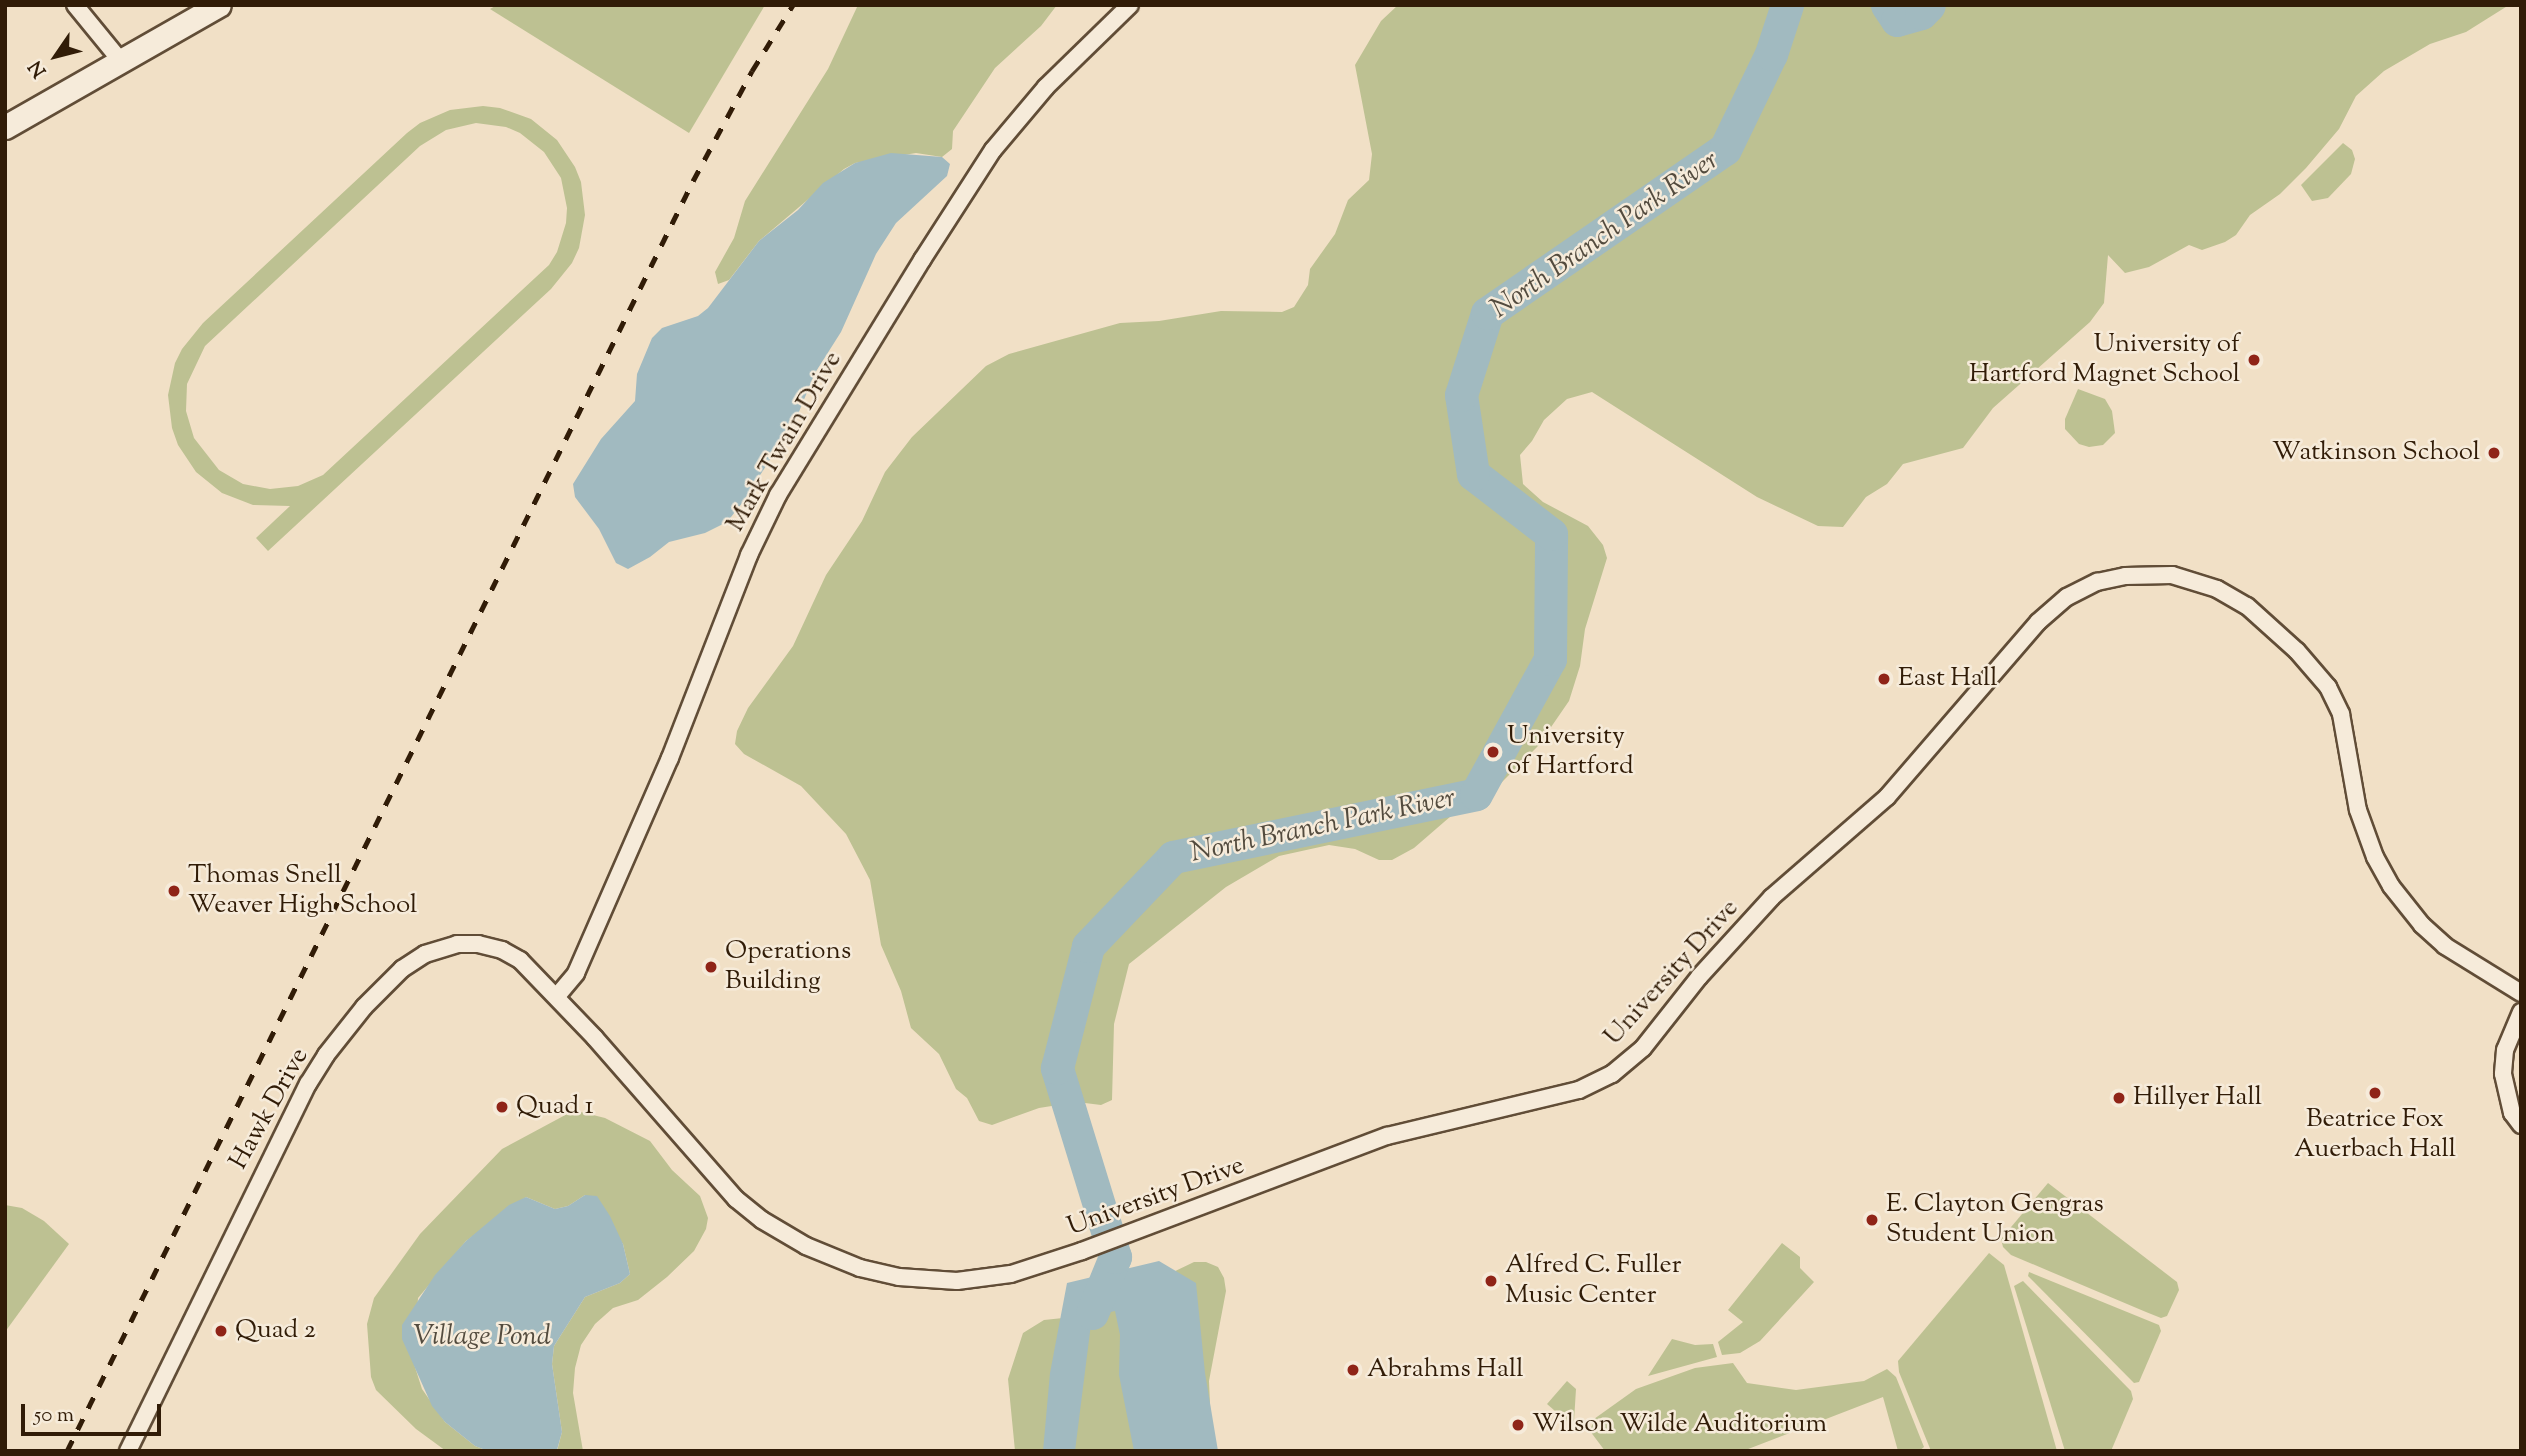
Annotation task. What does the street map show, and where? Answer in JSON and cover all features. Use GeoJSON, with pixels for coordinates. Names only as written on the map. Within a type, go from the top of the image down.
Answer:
{"type":"FeatureCollection","features":[{"type":"Feature","properties":{"kind":"main road"},"geometry":{"type":"LineString","coordinates":[[5,127],[219,5]]}},
{"type":"Feature","properties":{"kind":"street"},"geometry":{"type":"LineString","coordinates":[[75,5],[120,60]]}},
{"type":"Feature","properties":{"kind":"street","name":"Mark Twain Drive"},"geometry":{"type":"LineString","coordinates":[[557,996],[576,973],[592,937],[670,758],[744,565],[778,495],[986,160],[1046,87],[1130,5]]}},
{"type":"Feature","properties":{"kind":"street","name":"University Drive"},"geometry":{"type":"LineString","coordinates":[[557,996],[736,1199],[771,1226],[823,1254],[880,1273],[957,1281],[1011,1275],[1082,1251],[1387,1136],[1584,1088],[1621,1068],[1643,1048],[1699,977],[1780,889],[1861,823],[1887,797],[2038,622],[2067,597],[2097,582],[2125,576],[2172,575],[2217,589],[2247,606],[2297,652],[2328,687],[2341,714],[2358,810],[2375,857],[2391,886],[2422,925],[2445,946],[2521,993]]}},
{"type":"Feature","properties":{"kind":"street","name":"Hawk Drive"},"geometry":{"type":"LineString","coordinates":[[128,1451],[293,1110],[326,1055],[364,1007],[402,969],[425,954],[457,944],[485,945],[511,954],[539,976],[557,996]]}},
{"type":"Feature","properties":{"kind":"street"},"geometry":{"type":"LineString","coordinates":[[2521,1012],[2505,1051],[2503,1074],[2512,1113],[2521,1125]]}},
{"type":"Feature","properties":{"kind":"green space"},"geometry":{"type":"Polygon","coordinates":[[[497,5],[765,5],[689,133],[490,9],[497,5]]]}},
{"type":"Feature","properties":{"kind":"green space"},"geometry":{"type":"Polygon","coordinates":[[[858,5],[1057,5],[1041,26],[995,68],[953,131],[952,149],[942,157],[916,153],[855,163],[844,169],[759,241],[729,280],[718,284],[715,272],[734,238],[745,201],[828,69],[858,5]]]}},
{"type":"Feature","properties":{"kind":"green space"},"geometry":{"type":"Polygon","coordinates":[[[1398,5],[2509,5],[2466,32],[2430,44],[2384,71],[2356,96],[2339,129],[2306,168],[2280,194],[2250,215],[2236,235],[2225,242],[2202,250],[2189,245],[2149,267],[2125,273],[2108,255],[2104,303],[2090,322],[1993,408],[1963,448],[1903,464],[1887,484],[1866,497],[1843,527],[1818,526],[1757,497],[1592,392],[1567,399],[1544,420],[1520,455],[1523,484],[1543,502],[1588,526],[1603,545],[1607,558],[1585,629],[1580,666],[1569,701],[1538,746],[1485,799],[1451,816],[1414,848],[1392,860],[1379,860],[1355,849],[1329,845],[1279,856],[1226,887],[1129,964],[1114,1024],[1112,1100],[1101,1105],[1077,1102],[1039,1108],[992,1125],[979,1121],[967,1098],[956,1089],[939,1054],[911,1028],[901,991],[881,945],[870,880],[846,834],[801,786],[744,754],[735,744],[737,731],[748,708],[793,646],[826,575],[862,521],[885,472],[912,437],[986,366],[1009,354],[1120,323],[1159,321],[1221,311],[1282,312],[1294,307],[1308,285],[1310,269],[1335,234],[1348,200],[1369,180],[1372,154],[1355,65],[1381,21],[1398,5]]]}},
{"type":"Feature","properties":{"kind":"green space"},"geometry":{"type":"Polygon","coordinates":[[[483,106],[500,108],[531,119],[557,140],[575,167],[581,182],[585,215],[579,248],[572,263],[551,289],[268,551],[256,538],[290,506],[253,505],[222,493],[196,472],[178,445],[172,428],[168,395],[175,363],[182,349],[203,323],[407,133],[420,123],[450,110],[483,106]],[[476,123],[446,130],[420,146],[205,346],[187,384],[186,411],[194,438],[219,470],[243,484],[270,489],[298,486],[323,475],[549,265],[557,252],[566,223],[567,208],[561,178],[544,152],[520,133],[506,127],[476,123]]]}},
{"type":"Feature","properties":{"kind":"green space"},"geometry":{"type":"Polygon","coordinates":[[[2343,143],[2352,150],[2355,159],[2351,174],[2328,198],[2312,201],[2301,185],[2343,143]]]}},
{"type":"Feature","properties":{"kind":"green space"},"geometry":{"type":"Polygon","coordinates":[[[2078,389],[2105,399],[2112,411],[2115,433],[2103,445],[2089,447],[2079,444],[2065,429],[2065,419],[2078,389]]]}},
{"type":"Feature","properties":{"kind":"green space"},"geometry":{"type":"Polygon","coordinates":[[[581,1112],[605,1118],[650,1141],[672,1170],[700,1196],[708,1218],[706,1229],[694,1251],[667,1277],[638,1300],[613,1308],[595,1324],[581,1345],[575,1368],[573,1393],[583,1451],[557,1451],[562,1432],[552,1364],[554,1346],[585,1297],[620,1283],[630,1274],[623,1244],[585,1195],[568,1206],[555,1209],[526,1197],[466,1241],[418,1298],[414,1364],[422,1389],[445,1422],[475,1446],[488,1451],[446,1451],[416,1429],[376,1390],[371,1377],[367,1324],[374,1298],[420,1234],[502,1149],[569,1113],[581,1112]]]}},
{"type":"Feature","properties":{"kind":"green space"},"geometry":{"type":"Polygon","coordinates":[[[2048,1183],[2177,1282],[2179,1290],[2167,1316],[2161,1318],[2146,1312],[2011,1255],[2003,1247],[2001,1239],[2048,1183]]]}},
{"type":"Feature","properties":{"kind":"green space"},"geometry":{"type":"Polygon","coordinates":[[[5,1205],[22,1208],[44,1221],[69,1244],[5,1332],[5,1205]]]}},
{"type":"Feature","properties":{"kind":"green space"},"geometry":{"type":"Polygon","coordinates":[[[1782,1243],[1800,1257],[1800,1268],[1814,1282],[1760,1341],[1740,1353],[1722,1355],[1718,1342],[1743,1322],[1728,1310],[1782,1243]]]}},
{"type":"Feature","properties":{"kind":"green space"},"geometry":{"type":"Polygon","coordinates":[[[1989,1253],[2004,1265],[2057,1451],[1931,1451],[1899,1372],[1898,1361],[1989,1253]]]}},
{"type":"Feature","properties":{"kind":"green space"},"geometry":{"type":"Polygon","coordinates":[[[1194,1262],[1206,1262],[1218,1267],[1224,1278],[1226,1291],[1209,1381],[1212,1451],[1015,1451],[1008,1379],[1023,1333],[1044,1320],[1082,1316],[1194,1262]]]}},
{"type":"Feature","properties":{"kind":"green space"},"geometry":{"type":"Polygon","coordinates":[[[2029,1272],[2159,1325],[2161,1331],[2139,1382],[2134,1383],[2028,1276],[2029,1272]]]}},
{"type":"Feature","properties":{"kind":"green space"},"geometry":{"type":"Polygon","coordinates":[[[2023,1281],[2131,1391],[2133,1399],[2111,1451],[2065,1451],[2014,1286],[2023,1281]]]}},
{"type":"Feature","properties":{"kind":"green space"},"geometry":{"type":"Polygon","coordinates":[[[1672,1339],[1695,1345],[1713,1344],[1717,1357],[1648,1376],[1672,1339]]]}},
{"type":"Feature","properties":{"kind":"green space"},"geometry":{"type":"Polygon","coordinates":[[[1733,1363],[1747,1383],[1796,1390],[1864,1381],[1887,1369],[1896,1377],[1924,1447],[1919,1451],[1898,1451],[1883,1397],[1743,1451],[1605,1451],[1590,1431],[1594,1419],[1636,1389],[1695,1368],[1733,1363]]]}},
{"type":"Feature","properties":{"kind":"green space"},"geometry":{"type":"Polygon","coordinates":[[[1567,1381],[1576,1389],[1574,1421],[1570,1424],[1547,1404],[1567,1381]]]}},
{"type":"Feature","properties":{"kind":"water"},"geometry":{"type":"Polygon","coordinates":[[[891,153],[942,157],[950,164],[947,176],[896,223],[876,254],[841,332],[815,373],[796,419],[743,502],[727,522],[705,533],[669,542],[628,569],[616,563],[599,529],[575,497],[573,484],[601,439],[635,401],[637,374],[652,338],[662,328],[698,316],[708,308],[759,241],[798,210],[823,183],[855,163],[891,153]]]}},
{"type":"Feature","properties":{"kind":"water","name":"Village Pond"},"geometry":{"type":"Polygon","coordinates":[[[585,1195],[597,1196],[610,1216],[623,1244],[630,1274],[620,1283],[585,1297],[554,1346],[552,1364],[562,1432],[557,1450],[488,1451],[475,1446],[445,1422],[432,1406],[402,1339],[402,1325],[435,1275],[466,1241],[509,1205],[526,1197],[555,1209],[568,1206],[585,1195]]]}},
{"type":"Feature","properties":{"kind":"water"},"geometry":{"type":"Polygon","coordinates":[[[1159,1261],[1196,1283],[1205,1373],[1218,1451],[1134,1451],[1119,1375],[1120,1335],[1115,1311],[1092,1316],[1075,1451],[1043,1451],[1050,1373],[1067,1283],[1159,1261]]]}},
{"type":"Feature","properties":{"kind":"waterway","name":"North Branch Park River"},"geometry":{"type":"LineString","coordinates":[[1092,1313],[1115,1257],[1057,1068],[1088,946],[1173,857],[1476,794],[1550,659],[1551,534],[1473,474],[1461,395],[1487,313],[1725,149],[1771,54],[1787,5]]}},
{"type":"Feature","properties":{"kind":"waterway","name":"North Branch Park River"},"geometry":{"type":"LineString","coordinates":[[1887,5],[1897,20],[1921,13],[1929,5]]}},
{"type":"Feature","properties":{"kind":"railway"},"geometry":{"type":"LineString","coordinates":[[67,1451],[693,181],[752,71],[793,5]]}},
{"type":"Feature","properties":{"kind":"place","name":"University of Hartford Magnet School"},"geometry":{"type":"Point","coordinates":[2254,360]}},
{"type":"Feature","properties":{"kind":"place","name":"Watkinson School"},"geometry":{"type":"Point","coordinates":[2494,453]}},
{"type":"Feature","properties":{"kind":"place","name":"East Hall"},"geometry":{"type":"Point","coordinates":[1884,679]}},
{"type":"Feature","properties":{"kind":"place","name":"University of Hartford"},"geometry":{"type":"Point","coordinates":[1493,752]}},
{"type":"Feature","properties":{"kind":"place","name":"Thomas Snell Weaver High School"},"geometry":{"type":"Point","coordinates":[174,891]}},
{"type":"Feature","properties":{"kind":"place","name":"Operations Building"},"geometry":{"type":"Point","coordinates":[711,967]}},
{"type":"Feature","properties":{"kind":"place","name":"Beatrice Fox Auerbach Hall"},"geometry":{"type":"Point","coordinates":[2375,1093]}},
{"type":"Feature","properties":{"kind":"place","name":"Hillyer Hall"},"geometry":{"type":"Point","coordinates":[2119,1098]}},
{"type":"Feature","properties":{"kind":"place","name":"Quad 1"},"geometry":{"type":"Point","coordinates":[502,1107]}},
{"type":"Feature","properties":{"kind":"place","name":"E. Clayton Gengras Student Union"},"geometry":{"type":"Point","coordinates":[1872,1220]}},
{"type":"Feature","properties":{"kind":"place","name":"Alfred C. Fuller Music Center"},"geometry":{"type":"Point","coordinates":[1491,1281]}},
{"type":"Feature","properties":{"kind":"place","name":"Quad 2"},"geometry":{"type":"Point","coordinates":[221,1331]}},
{"type":"Feature","properties":{"kind":"place","name":"Abrahms Hall"},"geometry":{"type":"Point","coordinates":[1353,1370]}},
{"type":"Feature","properties":{"kind":"place","name":"Wilson Wilde Auditorium"},"geometry":{"type":"Point","coordinates":[1518,1425]}}]}
